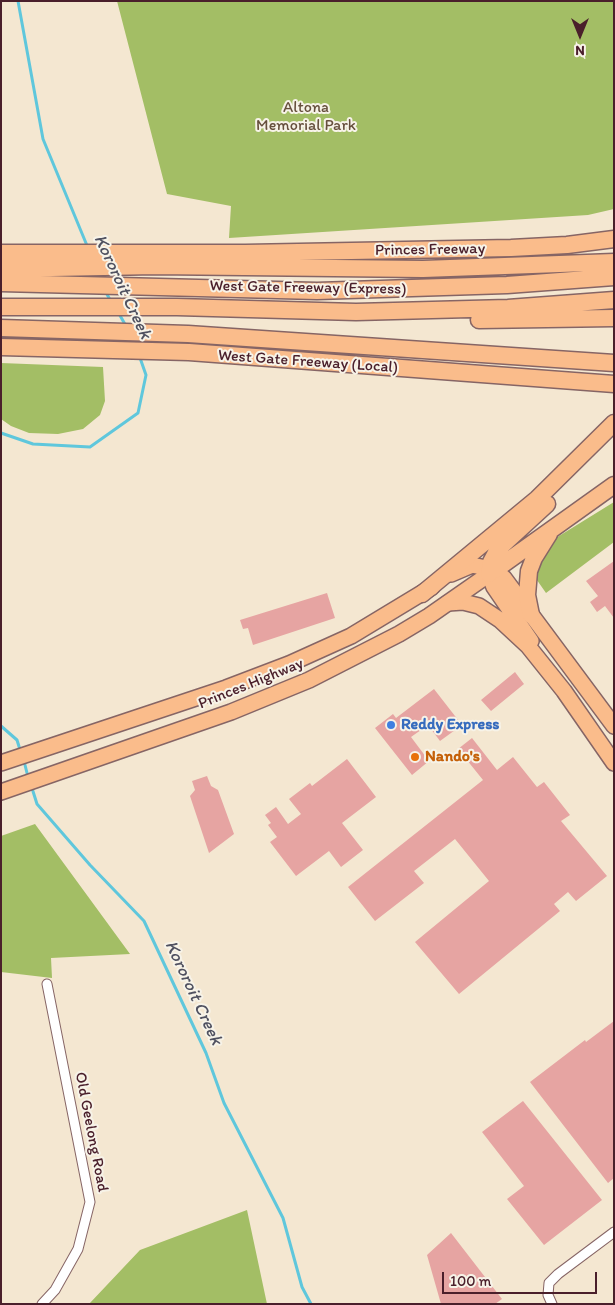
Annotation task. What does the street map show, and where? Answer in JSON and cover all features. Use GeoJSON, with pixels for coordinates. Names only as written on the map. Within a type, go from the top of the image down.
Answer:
{"type":"FeatureCollection","features":[{"type":"Feature","properties":{"kind":"highway","name":"Princes Freeway"},"geometry":{"type":"LineString","coordinates":[[245,253],[511,248],[567,245],[614,239]]}},
{"type":"Feature","properties":{"kind":"highway"},"geometry":{"type":"LineString","coordinates":[[1,253],[44,253],[153,260],[423,269],[574,265],[614,262]]}},
{"type":"Feature","properties":{"kind":"highway"},"geometry":{"type":"LineString","coordinates":[[1,269],[49,276],[153,260],[245,253],[574,265]]}},
{"type":"Feature","properties":{"kind":"highway","name":"West Gate Freeway (Express)"},"geometry":{"type":"LineString","coordinates":[[1,283],[49,276],[150,286],[317,291],[406,290],[614,277]]}},
{"type":"Feature","properties":{"kind":"highway","name":"West Gate Freeway (Express)"},"geometry":{"type":"LineString","coordinates":[[1,307],[177,307],[356,312],[508,308],[614,300]]}},
{"type":"Feature","properties":{"kind":"highway"},"geometry":{"type":"LineString","coordinates":[[356,312],[435,319],[614,318]]}},
{"type":"Feature","properties":{"kind":"highway"},"geometry":{"type":"LineString","coordinates":[[1,328],[188,334],[614,363]]}},
{"type":"Feature","properties":{"kind":"highway","name":"West Gate Freeway (Local)"},"geometry":{"type":"LineString","coordinates":[[1,347],[189,352],[614,384]]}},
{"type":"Feature","properties":{"kind":"highway"},"geometry":{"type":"LineString","coordinates":[[422,594],[528,507],[589,450],[614,423]]}},
{"type":"Feature","properties":{"kind":"highway"},"geometry":{"type":"LineString","coordinates":[[491,570],[498,549],[572,478],[589,450]]}},
{"type":"Feature","properties":{"kind":"highway"},"geometry":{"type":"LineString","coordinates":[[491,570],[614,485]]}},
{"type":"Feature","properties":{"kind":"highway"},"geometry":{"type":"LineString","coordinates":[[531,615],[527,594],[528,571],[536,552],[555,526]]}},
{"type":"Feature","properties":{"kind":"main road","name":"Princes Highway"},"geometry":{"type":"LineString","coordinates":[[1,763],[226,688],[289,664],[351,636],[466,567],[478,565],[491,570]]}},
{"type":"Feature","properties":{"kind":"main road","name":"Princes Highway"},"geometry":{"type":"LineString","coordinates":[[1,792],[232,712],[309,680],[373,648],[448,603],[491,570]]}},
{"type":"Feature","properties":{"kind":"main road"},"geometry":{"type":"LineString","coordinates":[[491,570],[531,615],[614,726]]}},
{"type":"Feature","properties":{"kind":"main road"},"geometry":{"type":"LineString","coordinates":[[491,570],[494,587],[531,639],[541,660]]}},
{"type":"Feature","properties":{"kind":"main road"},"geometry":{"type":"LineString","coordinates":[[448,603],[468,602],[488,611],[508,627],[541,660],[610,758]]}},
{"type":"Feature","properties":{"kind":"main road"},"geometry":{"type":"LineString","coordinates":[[351,636],[368,637],[373,648]]}},
{"type":"Feature","properties":{"kind":"street","name":"Old Geelong Road"},"geometry":{"type":"LineString","coordinates":[[42,1304],[55,1290],[78,1249],[90,1202],[47,984]]}},
{"type":"Feature","properties":{"kind":"street"},"geometry":{"type":"LineString","coordinates":[[552,1304],[548,1295],[549,1283],[558,1274],[614,1232]]}},
{"type":"Feature","properties":{"kind":"green space","name":"Altona Memorial Park"},"geometry":{"type":"Polygon","coordinates":[[[117,1],[614,1],[614,209],[588,215],[229,238],[231,206],[167,194],[117,1]]]}},
{"type":"Feature","properties":{"kind":"green space"},"geometry":{"type":"Polygon","coordinates":[[[1,363],[103,367],[105,401],[100,415],[83,429],[58,434],[29,433],[11,426],[1,419],[1,363]]]}},
{"type":"Feature","properties":{"kind":"green space"},"geometry":{"type":"Polygon","coordinates":[[[614,502],[614,542],[546,593],[532,573],[551,541],[614,502]]]}},
{"type":"Feature","properties":{"kind":"green space"},"geometry":{"type":"Polygon","coordinates":[[[35,824],[130,954],[51,958],[52,978],[1,972],[1,836],[35,824]]]}},
{"type":"Feature","properties":{"kind":"green space"},"geometry":{"type":"Polygon","coordinates":[[[247,1210],[267,1304],[89,1304],[140,1250],[247,1210]]]}},
{"type":"Feature","properties":{"kind":"building"},"geometry":{"type":"Polygon","coordinates":[[[614,561],[614,618],[605,606],[597,612],[590,602],[598,596],[586,581],[614,561]]]}},
{"type":"Feature","properties":{"kind":"building"},"geometry":{"type":"Polygon","coordinates":[[[327,593],[335,618],[253,645],[248,628],[243,629],[240,620],[327,593]]]}},
{"type":"Feature","properties":{"kind":"building"},"geometry":{"type":"Polygon","coordinates":[[[515,672],[524,684],[491,711],[481,700],[515,672]]]}},
{"type":"Feature","properties":{"kind":"building"},"geometry":{"type":"Polygon","coordinates":[[[434,689],[462,725],[440,741],[428,725],[411,737],[429,761],[412,775],[375,728],[393,714],[396,718],[434,689]]]}},
{"type":"Feature","properties":{"kind":"building"},"geometry":{"type":"Polygon","coordinates":[[[472,738],[497,770],[513,757],[537,787],[544,782],[570,815],[561,821],[607,876],[576,901],[568,892],[554,904],[560,911],[459,994],[415,942],[489,881],[455,839],[414,871],[424,883],[375,921],[348,887],[483,780],[458,749],[472,738]]]}},
{"type":"Feature","properties":{"kind":"building"},"geometry":{"type":"Polygon","coordinates":[[[347,759],[376,797],[342,823],[363,850],[341,867],[329,851],[296,876],[270,842],[277,837],[268,825],[271,823],[265,815],[276,807],[288,824],[301,814],[289,799],[310,783],[312,786],[347,759]]]}},
{"type":"Feature","properties":{"kind":"building"},"geometry":{"type":"Polygon","coordinates":[[[207,776],[211,786],[218,790],[234,834],[209,853],[190,796],[195,790],[192,781],[207,776]]]}},
{"type":"Feature","properties":{"kind":"building"},"geometry":{"type":"Polygon","coordinates":[[[614,1021],[614,1178],[608,1183],[530,1082],[585,1040],[586,1042],[614,1021]]]}},
{"type":"Feature","properties":{"kind":"building"},"geometry":{"type":"Polygon","coordinates":[[[523,1101],[602,1200],[544,1245],[507,1199],[524,1186],[482,1132],[523,1101]]]}},
{"type":"Feature","properties":{"kind":"building"},"geometry":{"type":"Polygon","coordinates":[[[451,1233],[502,1299],[495,1304],[441,1304],[427,1255],[451,1233]]]}},
{"type":"Feature","properties":{"kind":"waterway","name":"Kororoit Creek"},"geometry":{"type":"LineString","coordinates":[[18,1],[43,139],[88,248]]}},
{"type":"Feature","properties":{"kind":"waterway","name":"Kororoit Creek"},"geometry":{"type":"LineString","coordinates":[[105,291],[112,303]]}},
{"type":"Feature","properties":{"kind":"waterway","name":"Kororoit Creek"},"geometry":{"type":"LineString","coordinates":[[118,312],[126,326]]}},
{"type":"Feature","properties":{"kind":"waterway","name":"Kororoit Creek"},"geometry":{"type":"LineString","coordinates":[[1,433],[33,444],[90,447],[138,413],[146,375],[139,355]]}},
{"type":"Feature","properties":{"kind":"waterway","name":"Kororoit Creek"},"geometry":{"type":"LineString","coordinates":[[1,726],[17,740],[21,753]]}},
{"type":"Feature","properties":{"kind":"waterway","name":"Kororoit Creek"},"geometry":{"type":"LineString","coordinates":[[24,761],[28,777]]}},
{"type":"Feature","properties":{"kind":"waterway","name":"Kororoit Creek"},"geometry":{"type":"LineString","coordinates":[[31,785],[37,804],[90,865],[144,921],[206,1053],[224,1103],[283,1218],[302,1287],[311,1304]]}},
{"type":"Feature","properties":{"kind":"place","name":"Reddy Express"},"geometry":{"type":"Point","coordinates":[391,725]}},
{"type":"Feature","properties":{"kind":"place","name":"Nando's"},"geometry":{"type":"Point","coordinates":[415,757]}}]}
